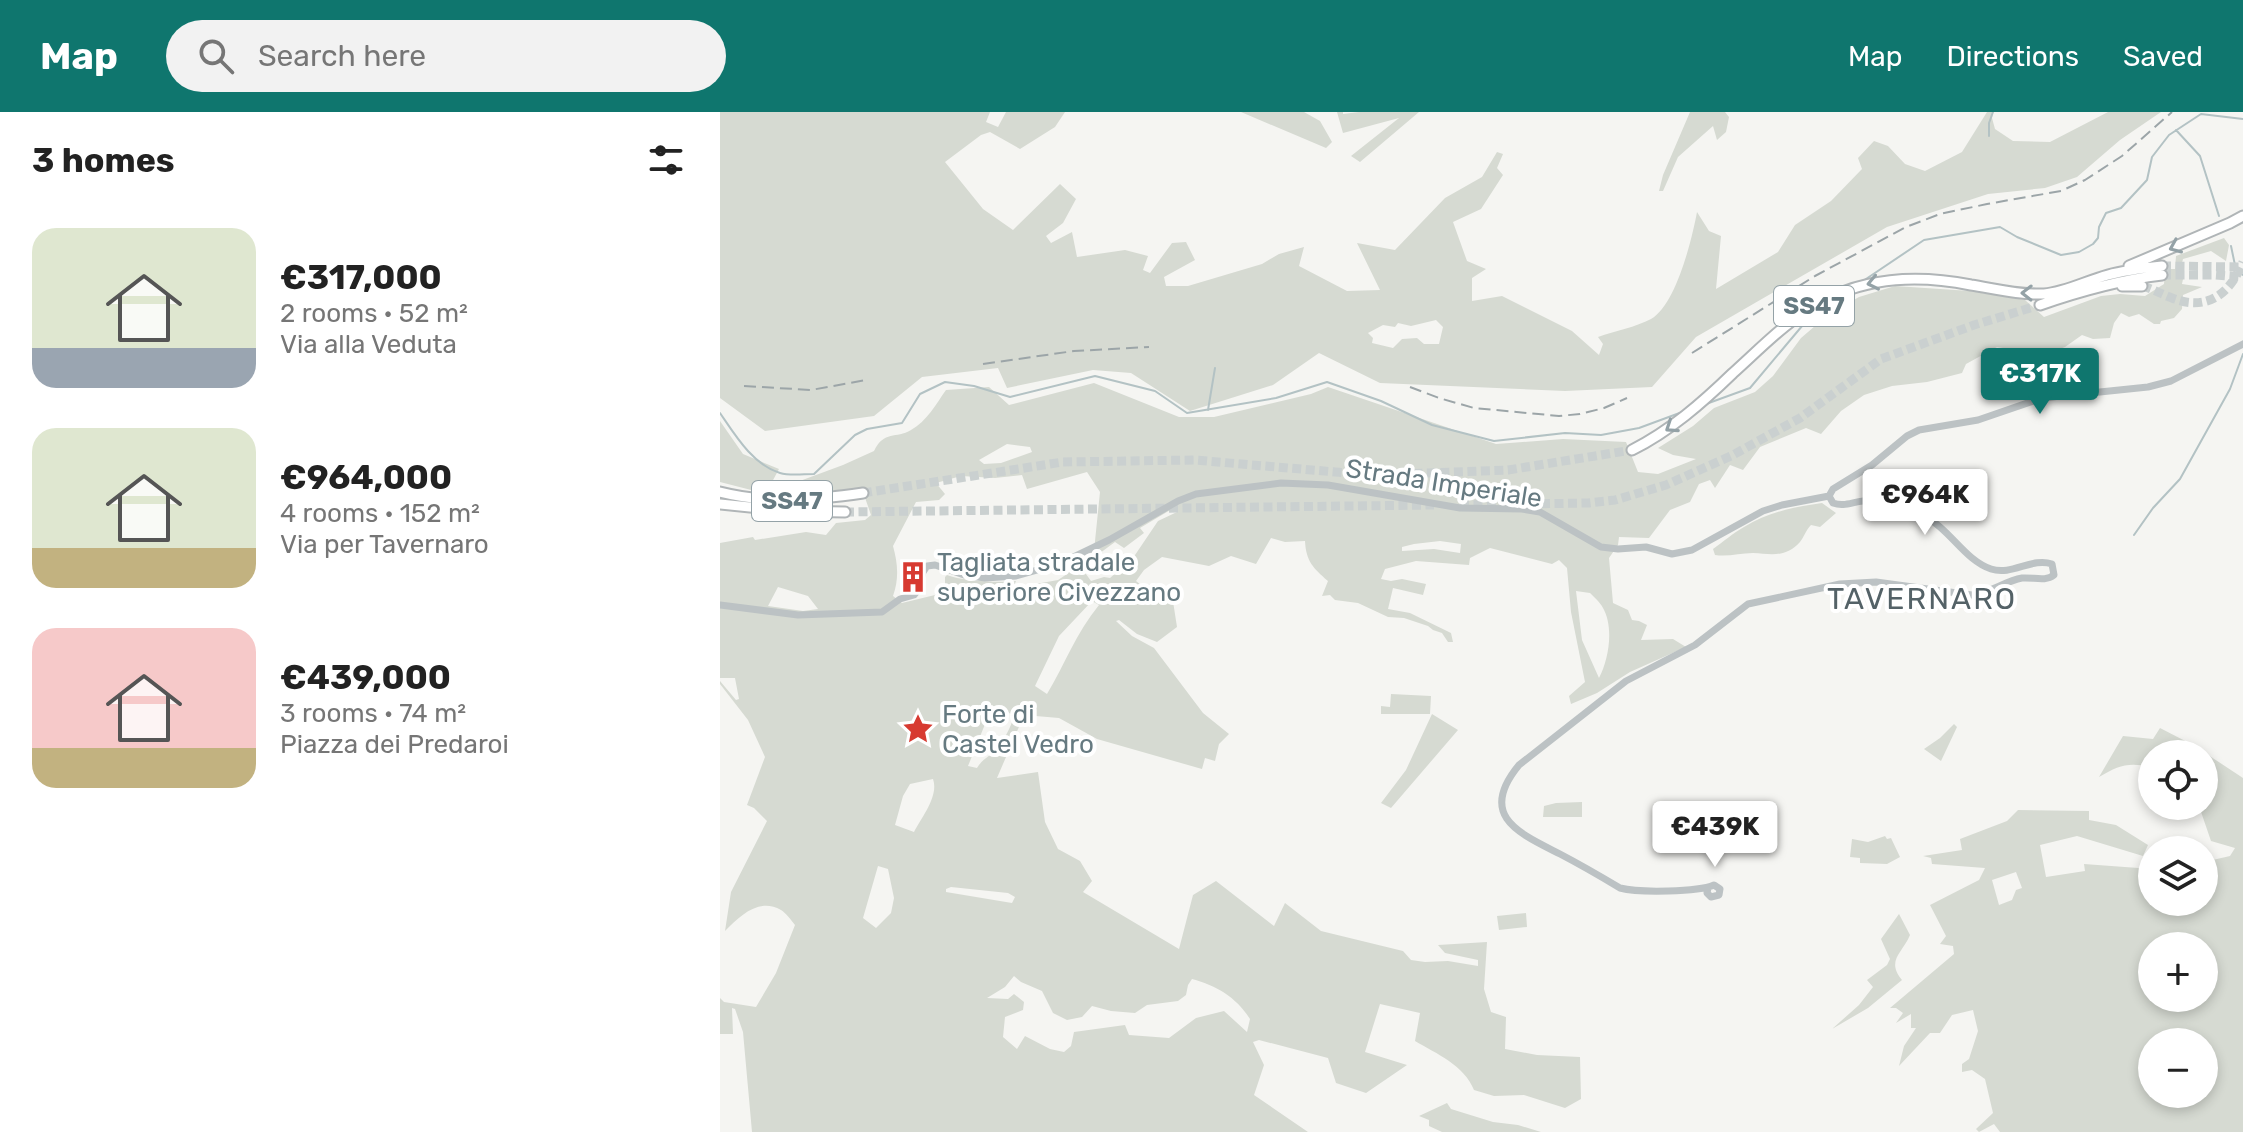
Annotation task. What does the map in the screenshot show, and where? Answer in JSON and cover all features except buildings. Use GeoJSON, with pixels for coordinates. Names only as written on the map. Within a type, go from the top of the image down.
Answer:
{"type":"FeatureCollection","features":[{"type":"Feature","properties":{"kind":"highway"},"geometry":{"type":"LineString","coordinates":[[2142,286],[2113,287],[2106,280],[2114,270],[2142,262],[2243,216]]}},
{"type":"Feature","properties":{"kind":"highway","name":"SS47"},"geometry":{"type":"LineString","coordinates":[[1632,450],[1687,415],[1793,318],[1847,290],[1916,277],[2010,293],[2046,294],[2162,271]]}},
{"type":"Feature","properties":{"kind":"highway","name":"SS47"},"geometry":{"type":"LineString","coordinates":[[2040,305],[2106,280]]}},
{"type":"Feature","properties":{"kind":"highway","name":"SS47"},"geometry":{"type":"LineString","coordinates":[[720,492],[796,501],[863,493]]}},
{"type":"Feature","properties":{"kind":"highway","name":"SS47"},"geometry":{"type":"LineString","coordinates":[[720,504],[790,511],[845,512]]}},
{"type":"Feature","properties":{"kind":"highway"},"geometry":{"type":"LineString","coordinates":[[720,511],[790,511]]}},
{"type":"Feature","properties":{"kind":"street"},"geometry":{"type":"LineString","coordinates":[[1708,888],[1635,891],[1620,888],[1527,838],[1511,825],[1504,811],[1502,800],[1509,777],[1519,765],[1619,686],[1636,674],[1695,645],[1748,604],[1857,583],[1876,582],[1972,595],[2024,578],[2051,578],[2055,571],[2052,564],[2044,562],[2004,571],[1990,569],[1926,517],[1873,501],[1841,506],[1831,501],[1829,496],[1833,489],[1919,430],[1986,418],[2042,398],[2148,387],[2171,381],[2243,344]]}},
{"type":"Feature","properties":{"kind":"street","name":"Strada Imperiale"},"geometry":{"type":"LineString","coordinates":[[720,605],[798,615],[882,612],[900,599],[914,595],[927,566],[935,565],[985,578],[1016,576],[1059,564],[1196,494],[1281,483],[1328,485],[1460,508],[1540,512],[1601,547],[1646,547],[1672,554],[1692,550],[1763,511],[1829,496]]}},
{"type":"Feature","properties":{"kind":"shaded area"},"geometry":{"type":"Polygon","coordinates":[[[720,112],[990,112],[986,122],[998,127],[1006,112],[1065,112],[1055,127],[1020,149],[990,132],[981,135],[945,162],[983,209],[1013,230],[1060,184],[1076,199],[1063,223],[1046,236],[1051,243],[1072,232],[1077,257],[1125,250],[1148,256],[1143,270],[1150,273],[1172,243],[1186,242],[1195,260],[1164,277],[1166,286],[1188,286],[1262,264],[1279,254],[1304,247],[1299,266],[1347,291],[1380,290],[1357,243],[1395,250],[1445,198],[1482,177],[1497,152],[1503,154],[1497,168],[1503,175],[1481,209],[1453,222],[1467,261],[1486,269],[1472,278],[1472,301],[1502,296],[1572,331],[1599,355],[1603,344],[1598,337],[1651,319],[1668,300],[1682,270],[1697,212],[1709,231],[1721,236],[1716,289],[1778,252],[1795,225],[1831,201],[1862,169],[1858,158],[1874,141],[1888,146],[1905,164],[1925,171],[1962,152],[1987,112],[1993,112],[1995,129],[2013,141],[2050,142],[2108,112],[2161,112],[2120,140],[2077,177],[2045,188],[1988,194],[1887,227],[1696,337],[1652,387],[1565,391],[1380,383],[1319,353],[1273,385],[1190,411],[1131,373],[1093,370],[1007,388],[998,368],[922,377],[874,416],[765,431],[720,398],[720,112]],[[1436,320],[1411,326],[1398,323],[1395,327],[1383,325],[1368,333],[1373,338],[1372,343],[1393,348],[1402,339],[1417,338],[1424,344],[1439,344],[1443,327],[1436,320]]]}},
{"type":"Feature","properties":{"kind":"shaded area"},"geometry":{"type":"Polygon","coordinates":[[[1241,112],[1304,112],[1320,121],[1332,142],[1326,148],[1241,112]]]}},
{"type":"Feature","properties":{"kind":"shaded area"},"geometry":{"type":"Polygon","coordinates":[[[1337,112],[1419,112],[1360,162],[1351,156],[1399,118],[1343,133],[1337,112]]]}},
{"type":"Feature","properties":{"kind":"shaded area"},"geometry":{"type":"Polygon","coordinates":[[[1690,112],[1725,112],[1729,117],[1726,132],[1717,140],[1713,126],[1678,157],[1663,191],[1659,191],[1663,175],[1690,112]]]}},
{"type":"Feature","properties":{"kind":"shaded area"},"geometry":{"type":"Polygon","coordinates":[[[2224,238],[2229,245],[2226,261],[2211,251],[2183,259],[2180,271],[2184,274],[2182,284],[2202,287],[2183,295],[2182,309],[2174,318],[2154,324],[2139,314],[2129,317],[2121,313],[2110,338],[2093,339],[2082,335],[2065,347],[2015,366],[2015,350],[1997,347],[1966,364],[1962,373],[1927,382],[1892,386],[1864,395],[1841,411],[1821,434],[1806,428],[1760,447],[1743,470],[1730,465],[1715,488],[1710,480],[1699,484],[1690,502],[1670,510],[1649,538],[1619,537],[1618,545],[1609,558],[1613,603],[1628,610],[1632,620],[1647,625],[1641,640],[1673,639],[1686,647],[1630,672],[1597,693],[1571,704],[1569,696],[1585,682],[1571,612],[1567,568],[1559,560],[1552,564],[1490,548],[1470,558],[1469,565],[1416,561],[1385,569],[1381,579],[1426,584],[1423,595],[1393,588],[1388,609],[1410,613],[1451,633],[1453,642],[1448,642],[1442,633],[1428,626],[1404,618],[1388,617],[1358,603],[1335,600],[1330,595],[1322,596],[1328,581],[1311,564],[1305,541],[1285,542],[1271,538],[1256,564],[1231,556],[1209,566],[1162,557],[1144,570],[1136,581],[1141,585],[1162,584],[1172,595],[1177,627],[1157,642],[1116,621],[1132,636],[1154,648],[1203,713],[1229,734],[1219,744],[1215,761],[1205,758],[1202,769],[1097,739],[1059,718],[1024,715],[997,778],[1038,772],[1045,822],[1058,849],[1080,861],[1092,881],[1083,892],[1179,949],[1193,895],[1216,881],[1274,926],[1285,903],[1321,931],[1403,951],[1411,960],[1478,966],[1478,960],[1445,953],[1438,945],[1487,942],[1484,989],[1491,1012],[1506,1017],[1505,1049],[1537,1055],[1580,1057],[1581,1099],[1565,1108],[1524,1095],[1494,1096],[1474,1090],[1457,1067],[1415,1041],[1420,1013],[1380,1004],[1365,1052],[1407,1065],[1366,1093],[1336,1083],[1328,1058],[1259,1040],[1253,1042],[1264,1065],[1254,1095],[1308,1132],[752,1132],[743,1032],[732,1008],[733,1034],[720,1034],[720,998],[724,1002],[756,1007],[776,973],[795,925],[781,910],[765,906],[750,910],[725,931],[731,892],[767,821],[747,805],[765,757],[748,720],[720,684],[720,681],[736,700],[739,699],[735,678],[720,678],[720,543],[806,532],[826,535],[836,523],[865,520],[871,515],[862,489],[776,493],[720,482],[720,421],[743,454],[779,469],[772,482],[789,485],[843,465],[874,451],[882,440],[911,430],[926,417],[946,390],[989,387],[1009,405],[1094,383],[1179,417],[1214,417],[1311,394],[1328,387],[1496,444],[1563,439],[1626,442],[1638,472],[1658,474],[1696,459],[1673,455],[1658,448],[1693,426],[1714,408],[1755,392],[1773,376],[1801,338],[1829,314],[1859,297],[1895,286],[1970,291],[2025,300],[2044,317],[2101,296],[2145,296],[2164,284],[2165,269],[2175,269],[2176,256],[2224,238]],[[1007,444],[979,460],[984,464],[1001,463],[1032,452],[1030,447],[1007,444]],[[1087,472],[1027,489],[1022,475],[995,478],[961,476],[936,483],[945,494],[939,500],[916,502],[893,546],[897,571],[893,596],[902,603],[935,595],[945,586],[947,575],[980,581],[1016,581],[1013,588],[1058,580],[1067,574],[1064,566],[1094,551],[1100,492],[1087,472]],[[1177,506],[1140,528],[1144,533],[1124,548],[1115,542],[1081,567],[1091,581],[1110,578],[1133,558],[1158,521],[1177,512],[1177,506]],[[1440,541],[1414,544],[1402,547],[1402,551],[1434,549],[1460,553],[1461,544],[1440,541]],[[778,587],[768,606],[803,611],[818,609],[808,596],[778,587]],[[1576,591],[1582,640],[1599,678],[1609,643],[1606,616],[1590,593],[1576,591]],[[1092,601],[1059,636],[1035,686],[1047,694],[1099,605],[1092,601]],[[990,712],[968,766],[977,768],[995,751],[1007,733],[1014,717],[1008,712],[990,712]],[[933,779],[910,784],[903,796],[895,825],[914,832],[932,799],[933,779]],[[878,866],[863,918],[876,928],[891,913],[894,898],[888,869],[878,866]],[[946,889],[946,892],[1012,903],[1015,897],[1008,893],[946,889]],[[1014,976],[1005,987],[987,998],[1008,999],[1014,994],[1024,1002],[1023,1010],[1005,1017],[1003,1037],[1017,1049],[1025,1036],[1050,1049],[1064,1052],[1071,1046],[1074,1032],[1125,1025],[1129,1035],[1169,1038],[1196,1018],[1224,1011],[1247,1032],[1250,1019],[1239,1004],[1225,993],[1192,979],[1186,995],[1178,1001],[1147,1005],[1135,1013],[1092,1006],[1082,1017],[1067,1020],[1053,1013],[1042,991],[1014,976]]]}},
{"type":"Feature","properties":{"kind":"shaded area"},"geometry":{"type":"Polygon","coordinates":[[[1822,503],[1836,513],[1820,527],[1811,525],[1800,542],[1789,551],[1778,554],[1715,555],[1713,549],[1762,517],[1822,503]]]}},
{"type":"Feature","properties":{"kind":"shaded area"},"geometry":{"type":"Polygon","coordinates":[[[1391,694],[1431,696],[1430,714],[1381,714],[1381,706],[1390,707],[1391,694]]]}},
{"type":"Feature","properties":{"kind":"shaded area"},"geometry":{"type":"Polygon","coordinates":[[[1432,714],[1458,730],[1391,808],[1381,803],[1406,770],[1432,714]]]}},
{"type":"Feature","properties":{"kind":"shaded area"},"geometry":{"type":"Polygon","coordinates":[[[1954,724],[1957,727],[1941,761],[1924,749],[1954,724]]]}},
{"type":"Feature","properties":{"kind":"shaded area"},"geometry":{"type":"Polygon","coordinates":[[[2160,728],[2183,740],[2138,740],[2138,765],[2124,766],[2099,777],[2123,736],[2153,739],[2160,728]]]}},
{"type":"Feature","properties":{"kind":"shaded area"},"geometry":{"type":"Polygon","coordinates":[[[2218,762],[2243,778],[2243,1132],[2000,1132],[1994,1124],[1979,1132],[1976,1129],[1993,1113],[1985,1079],[1972,1070],[1962,1072],[1962,1064],[1969,1059],[1978,1031],[1973,1010],[1952,1015],[1940,1033],[1930,1033],[1899,1066],[1904,1046],[1916,1028],[1911,1028],[1911,1014],[1896,1023],[1903,1013],[1890,1008],[1954,954],[1953,946],[1940,944],[1946,936],[1930,905],[1979,880],[1985,868],[1932,864],[1931,858],[1923,856],[1962,850],[1960,839],[2007,821],[2018,810],[2089,811],[2089,820],[2116,825],[2138,839],[2138,854],[2077,836],[2040,845],[2046,877],[2085,871],[2084,864],[2138,868],[2138,916],[2218,916],[2218,859],[2230,856],[2235,848],[2218,843],[2218,836],[2209,836],[2204,820],[2218,820],[2218,762]],[[2016,872],[1992,880],[1999,905],[2012,900],[2016,890],[2022,888],[2016,872]]]}},
{"type":"Feature","properties":{"kind":"shaded area"},"geometry":{"type":"Polygon","coordinates":[[[1582,802],[1582,817],[1543,817],[1544,806],[1582,802]]]}},
{"type":"Feature","properties":{"kind":"shaded area"},"geometry":{"type":"Polygon","coordinates":[[[1885,836],[1891,838],[1900,857],[1887,864],[1860,863],[1860,858],[1850,857],[1852,839],[1868,842],[1885,836]]]}},
{"type":"Feature","properties":{"kind":"shaded area"},"geometry":{"type":"Polygon","coordinates":[[[1526,913],[1527,927],[1499,930],[1497,916],[1526,913]]]}},
{"type":"Feature","properties":{"kind":"shaded area"},"geometry":{"type":"Polygon","coordinates":[[[1899,914],[1910,935],[1895,962],[1902,980],[1868,1008],[1832,1029],[1859,1005],[1873,987],[1867,980],[1887,965],[1890,959],[1881,939],[1899,914]]]}},
{"type":"Feature","properties":{"kind":"shaded area"},"geometry":{"type":"Polygon","coordinates":[[[1447,1103],[1451,1109],[1493,1122],[1541,1132],[1442,1132],[1429,1126],[1429,1120],[1419,1116],[1447,1103]]]}},
{"type":"Feature","properties":{"kind":"waterway"},"geometry":{"type":"LineString","coordinates":[[1989,136],[1993,112]]}},
{"type":"Feature","properties":{"kind":"waterway"},"geometry":{"type":"LineString","coordinates":[[1863,281],[1924,240],[2000,227],[2061,255],[2079,252],[2098,238],[2099,227],[2106,213],[2121,208],[2147,180],[2152,157],[2169,135],[2201,114],[2243,119]]}},
{"type":"Feature","properties":{"kind":"waterway"},"geometry":{"type":"LineString","coordinates":[[2176,130],[2200,156],[2219,216]]}},
{"type":"Feature","properties":{"kind":"waterway"},"geometry":{"type":"LineString","coordinates":[[2231,246],[2236,270],[2243,275]]}},
{"type":"Feature","properties":{"kind":"waterway"},"geometry":{"type":"LineString","coordinates":[[1706,404],[1750,388],[1813,313],[1827,304]]}},
{"type":"Feature","properties":{"kind":"waterway"},"geometry":{"type":"LineString","coordinates":[[2134,535],[2153,508],[2180,479],[2230,389],[2243,354]]}},
{"type":"Feature","properties":{"kind":"waterway"},"geometry":{"type":"LineString","coordinates":[[1208,410],[1215,368]]}},
{"type":"Feature","properties":{"kind":"waterway"},"geometry":{"type":"LineString","coordinates":[[720,413],[761,463],[780,473],[792,475],[814,474],[855,435],[867,429],[902,423],[920,394],[945,382],[974,386],[1010,397],[1095,376],[1155,391],[1187,413],[1276,398],[1327,382],[1381,401],[1432,425],[1494,441],[1565,433],[1601,435],[1639,428],[1685,411]]}},
{"type":"Feature","properties":{"kind":"tunnel"},"geometry":{"type":"LineString","coordinates":[[2142,286],[2185,302],[2206,301],[2224,291],[2243,262]]}},
{"type":"Feature","properties":{"kind":"tunnel"},"geometry":{"type":"LineString","coordinates":[[2162,266],[2243,267]]}},
{"type":"Feature","properties":{"kind":"tunnel"},"geometry":{"type":"LineString","coordinates":[[2162,275],[2242,277]]}},
{"type":"Feature","properties":{"kind":"tunnel"},"geometry":{"type":"LineString","coordinates":[[1460,505],[1589,503],[1615,500],[1666,485],[1731,456],[1800,418],[1881,359],[2040,305]]}},
{"type":"Feature","properties":{"kind":"tunnel"},"geometry":{"type":"LineString","coordinates":[[863,493],[1063,462],[1194,460],[1371,475],[1508,470],[1632,450]]}},
{"type":"Feature","properties":{"kind":"tunnel"},"geometry":{"type":"LineString","coordinates":[[845,512],[1434,505]]}},
{"type":"Feature","properties":{"kind":"railway"},"geometry":{"type":"LineString","coordinates":[[1692,353],[1815,276],[1906,227],[1940,214],[2061,191],[2085,180],[2122,156],[2172,112]]}},
{"type":"Feature","properties":{"kind":"railway"},"geometry":{"type":"LineString","coordinates":[[983,364],[1074,351],[1149,347]]}},
{"type":"Feature","properties":{"kind":"railway"},"geometry":{"type":"LineString","coordinates":[[744,386],[811,390],[866,380]]}},
{"type":"Feature","properties":{"kind":"railway"},"geometry":{"type":"LineString","coordinates":[[1410,387],[1474,408],[1559,416],[1604,408],[1627,398]]}},
{"type":"Feature","properties":{"kind":"place","name":"Tagliata stradale superiore Civezzano"},"geometry":{"type":"Point","coordinates":[913,577]}},
{"type":"Feature","properties":{"kind":"place","name":"Forte di Castel Vedro"},"geometry":{"type":"Point","coordinates":[918,729]}},
{"type":"Feature","properties":{"kind":"district","name":"TAVERNARO"},"geometry":{"type":"Point","coordinates":[1922,599]}}]}
